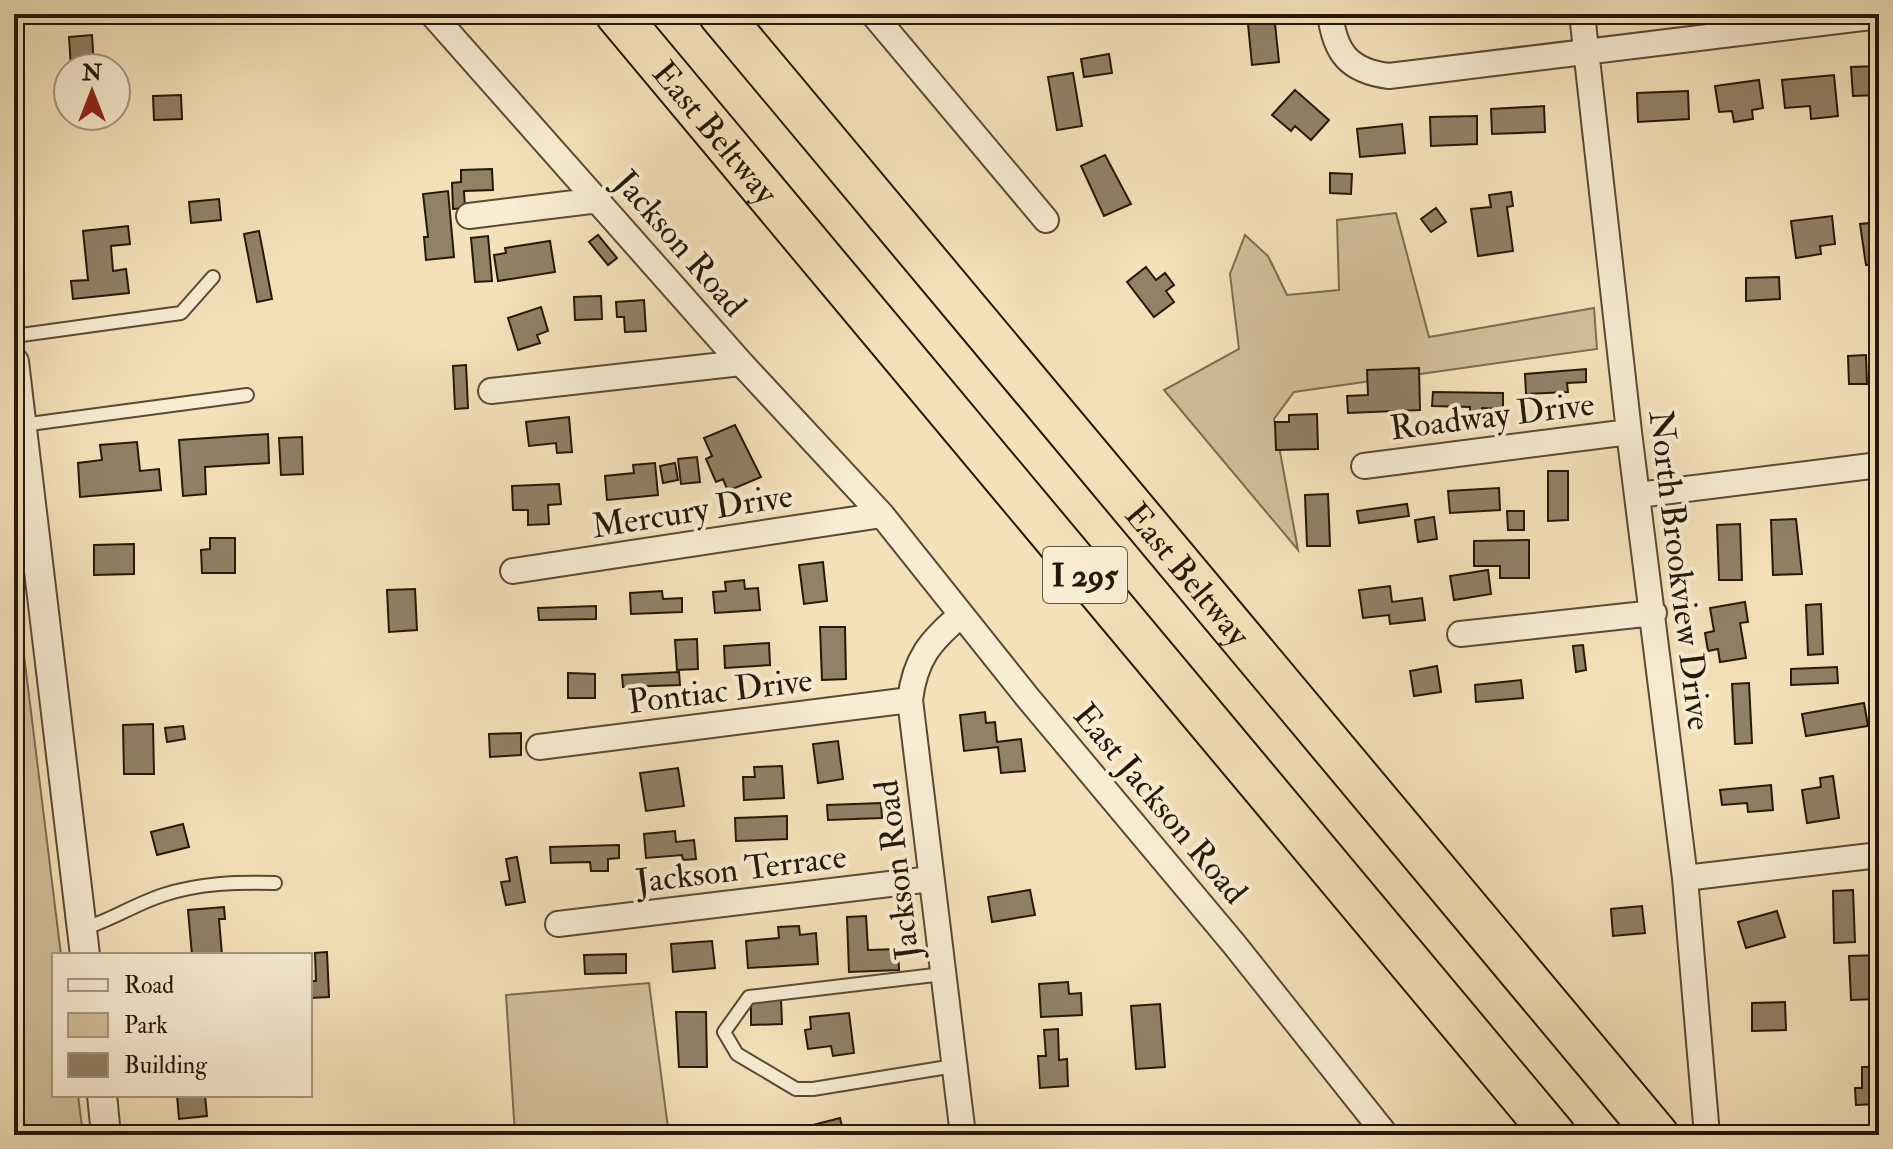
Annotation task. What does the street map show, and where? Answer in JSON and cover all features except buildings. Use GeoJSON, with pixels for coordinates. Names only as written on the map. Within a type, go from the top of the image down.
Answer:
{"type":"FeatureCollection","features":[{"type":"Feature","properties":{"kind":"highway","name":"East Beltway"},"geometry":{"type":"LineString","coordinates":[[617,14],[1554,1135]]}},
{"type":"Feature","properties":{"kind":"highway","name":"East Beltway"},"geometry":{"type":"LineString","coordinates":[[720,14],[1656,1134]]}},
{"type":"Feature","properties":{"kind":"street","name":"Jackson Road"},"geometry":{"type":"LineString","coordinates":[[432,14],[741,363],[882,515]]}},
{"type":"Feature","properties":{"kind":"street"},"geometry":{"type":"LineString","coordinates":[[873,14],[1046,220]]}},
{"type":"Feature","properties":{"kind":"street"},"geometry":{"type":"LineString","coordinates":[[1330,14],[1333,36],[1341,53],[1355,67],[1368,74],[1389,76],[1828,18],[1879,16]]}},
{"type":"Feature","properties":{"kind":"street","name":"North Brookview Drive"},"geometry":{"type":"LineString","coordinates":[[1582,14],[1629,432],[1685,878],[1707,1135]]}},
{"type":"Feature","properties":{"kind":"street"},"geometry":{"type":"LineString","coordinates":[[469,216],[599,200]]}},
{"type":"Feature","properties":{"kind":"street"},"geometry":{"type":"LineString","coordinates":[[14,362],[83,942]]}},
{"type":"Feature","properties":{"kind":"street"},"geometry":{"type":"LineString","coordinates":[[491,391],[741,363]]}},
{"type":"Feature","properties":{"kind":"street","name":"Roadway Drive"},"geometry":{"type":"LineString","coordinates":[[1364,466],[1629,432]]}},
{"type":"Feature","properties":{"kind":"street"},"geometry":{"type":"LineString","coordinates":[[1638,495],[1879,465]]}},
{"type":"Feature","properties":{"kind":"street","name":"Mercury Drive"},"geometry":{"type":"LineString","coordinates":[[513,571],[882,515]]}},
{"type":"Feature","properties":{"kind":"street","name":"East Jackson Road"},"geometry":{"type":"LineString","coordinates":[[882,515],[1028,698],[1234,944],[1386,1135]]}},
{"type":"Feature","properties":{"kind":"street"},"geometry":{"type":"LineString","coordinates":[[1460,634],[1654,613]]}},
{"type":"Feature","properties":{"kind":"street","name":"Jackson Road"},"geometry":{"type":"LineString","coordinates":[[961,615],[933,638],[914,674],[910,700],[963,1135]]}},
{"type":"Feature","properties":{"kind":"street","name":"Pontiac Drive"},"geometry":{"type":"LineString","coordinates":[[539,747],[910,700]]}},
{"type":"Feature","properties":{"kind":"street"},"geometry":{"type":"LineString","coordinates":[[1685,878],[1879,855]]}},
{"type":"Feature","properties":{"kind":"street","name":"Jackson Terrace"},"geometry":{"type":"LineString","coordinates":[[558,924],[931,879]]}},
{"type":"Feature","properties":{"kind":"street"},"geometry":{"type":"LineString","coordinates":[[102,1097],[106,1135]]}},
{"type":"Feature","properties":{"kind":"lane"},"geometry":{"type":"LineString","coordinates":[[14,336],[181,313],[213,277]]}},
{"type":"Feature","properties":{"kind":"lane"},"geometry":{"type":"LineString","coordinates":[[22,425],[247,395]]}},
{"type":"Feature","properties":{"kind":"lane"},"geometry":{"type":"LineString","coordinates":[[83,942],[106,922],[159,896],[229,882],[275,883]]}},
{"type":"Feature","properties":{"kind":"lane"},"geometry":{"type":"LineString","coordinates":[[943,974],[749,997],[724,1032],[737,1054],[796,1089],[813,1089],[954,1066]]}},
{"type":"Feature","properties":{"kind":"green space"},"geometry":{"type":"Polygon","coordinates":[[[1396,213],[1429,337],[1594,308],[1597,349],[1294,392],[1274,419],[1298,550],[1164,390],[1239,349],[1230,274],[1245,235],[1268,256],[1287,295],[1339,290],[1337,220],[1396,213]]]}},
{"type":"Feature","properties":{"kind":"green space"},"geometry":{"type":"Polygon","coordinates":[[[14,574],[61,953],[52,953],[52,1097],[78,1097],[83,1135],[14,1135],[14,574]]]}},
{"type":"Feature","properties":{"kind":"green space"},"geometry":{"type":"Polygon","coordinates":[[[649,983],[669,1135],[515,1135],[506,995],[649,983]]]}}]}
